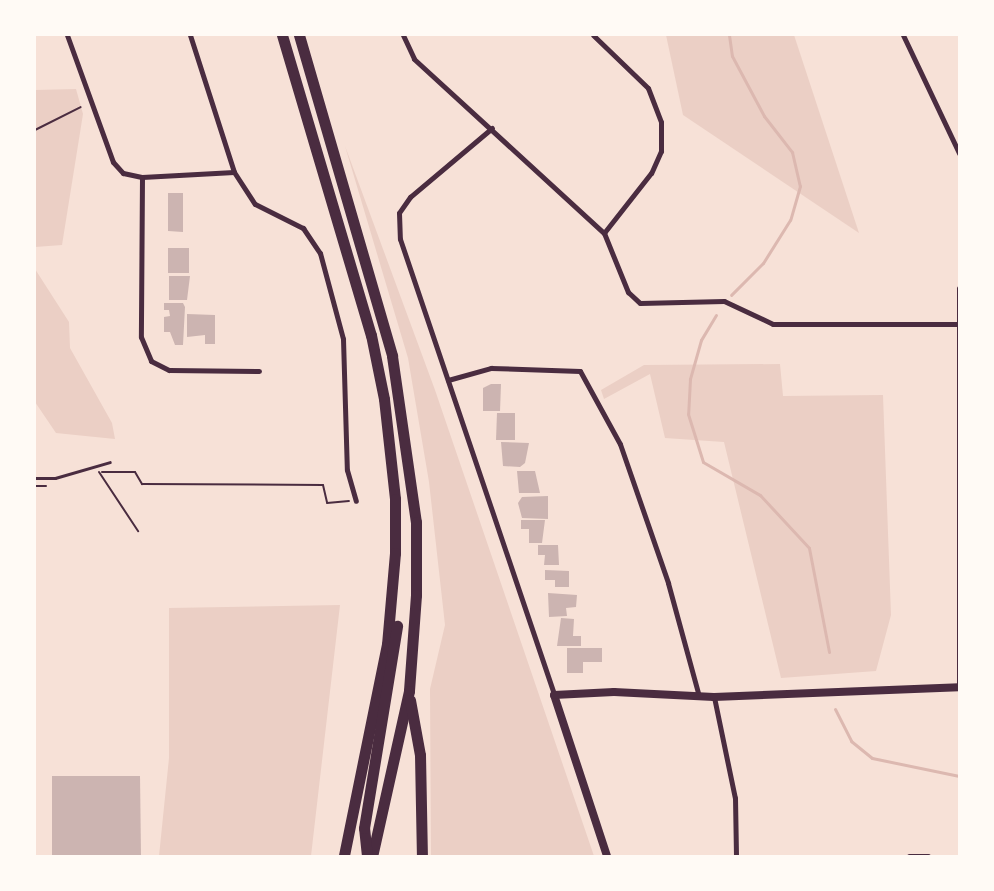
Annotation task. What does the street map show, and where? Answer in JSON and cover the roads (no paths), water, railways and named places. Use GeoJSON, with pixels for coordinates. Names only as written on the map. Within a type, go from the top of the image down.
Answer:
{"type":"FeatureCollection","features":[{"type":"Feature","properties":{"kind":"highway"},"geometry":{"type":"LineString","coordinates":[[282,35],[370,335],[384,399],[395,499],[400,561],[398,618],[364,828],[367,856]]}},
{"type":"Feature","properties":{"kind":"highway"},"geometry":{"type":"LineString","coordinates":[[299,35],[375,288],[402,414],[418,564],[409,691],[372,856]]}},
{"type":"Feature","properties":{"kind":"highway"},"geometry":{"type":"LineString","coordinates":[[344,856],[382,674],[392,597],[395,499]]}},
{"type":"Feature","properties":{"kind":"highway"},"geometry":{"type":"LineString","coordinates":[[409,691],[420,755],[422,856]]}},
{"type":"Feature","properties":{"kind":"street"},"geometry":{"type":"LineString","coordinates":[[67,35],[113,162],[122,172],[142,177],[234,172]]}},
{"type":"Feature","properties":{"kind":"street"},"geometry":{"type":"LineString","coordinates":[[190,35],[234,172],[255,204],[303,228],[320,253],[343,339],[346,470],[356,501]]}},
{"type":"Feature","properties":{"kind":"street"},"geometry":{"type":"LineString","coordinates":[[404,35],[414,59],[492,128],[604,234],[628,292],[640,303],[724,301],[773,324],[958,324]]}},
{"type":"Feature","properties":{"kind":"street"},"geometry":{"type":"LineString","coordinates":[[593,35],[648,88],[661,122],[661,151],[651,173],[604,234]]}},
{"type":"Feature","properties":{"kind":"street"},"geometry":{"type":"LineString","coordinates":[[902,35],[959,153]]}},
{"type":"Feature","properties":{"kind":"street"},"geometry":{"type":"LineString","coordinates":[[492,128],[410,197],[398,213],[400,239],[607,856]]}},
{"type":"Feature","properties":{"kind":"street"},"geometry":{"type":"LineString","coordinates":[[142,177],[141,337],[150,361],[170,370],[258,371]]}},
{"type":"Feature","properties":{"kind":"street"},"geometry":{"type":"LineString","coordinates":[[554,695],[714,697],[959,687],[959,288]]}},
{"type":"Feature","properties":{"kind":"street"},"geometry":{"type":"LineString","coordinates":[[448,380],[491,368],[580,371],[620,444],[674,600],[699,696]]}},
{"type":"Feature","properties":{"kind":"street"},"geometry":{"type":"LineString","coordinates":[[714,697],[736,798],[736,856]]}},
{"type":"Feature","properties":{"kind":"street"},"geometry":{"type":"LineString","coordinates":[[909,856],[928,856]]}},
{"type":"Feature","properties":{"kind":"lane"},"geometry":{"type":"LineString","coordinates":[[35,478],[56,478],[110,462]]}},
{"type":"Feature","properties":{"kind":"waterway"},"geometry":{"type":"LineString","coordinates":[[729,35],[732,56],[764,116],[792,152],[800,186],[790,220],[763,263],[731,295]]}},
{"type":"Feature","properties":{"kind":"waterway"},"geometry":{"type":"LineString","coordinates":[[716,315],[701,340],[690,379],[688,414],[703,462],[760,495],[809,548],[829,652]]}},
{"type":"Feature","properties":{"kind":"waterway"},"geometry":{"type":"LineString","coordinates":[[835,709],[851,741],[872,758],[959,776]]}}]}
